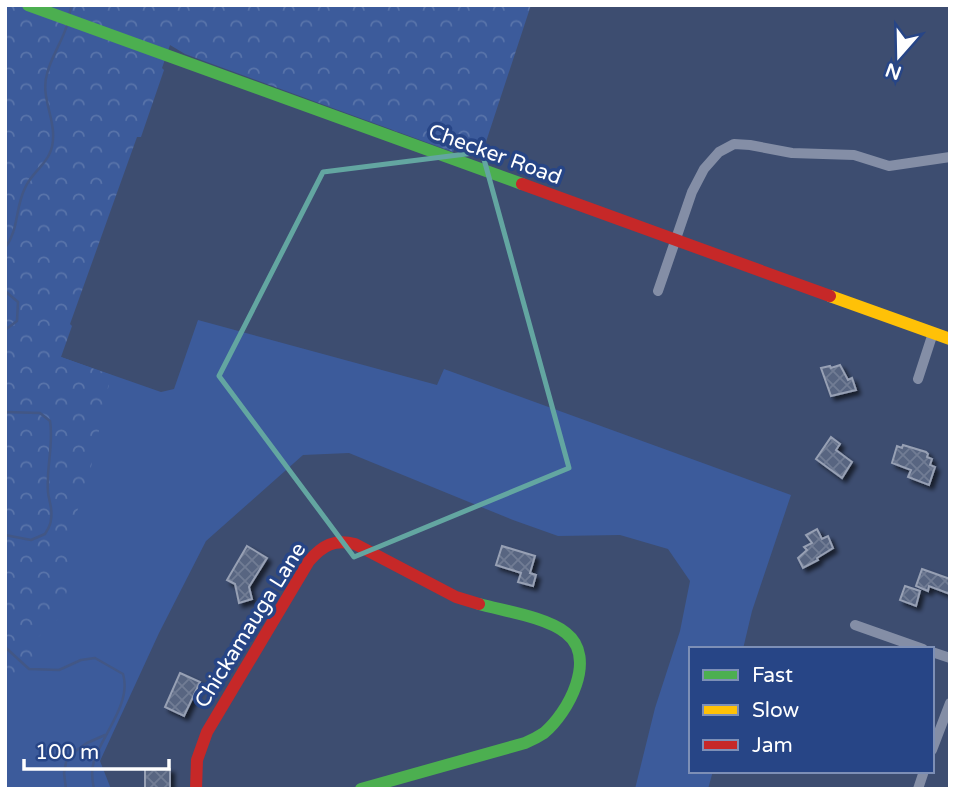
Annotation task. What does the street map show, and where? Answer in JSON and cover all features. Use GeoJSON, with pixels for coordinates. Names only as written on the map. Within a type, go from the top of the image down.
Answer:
{"type":"FeatureCollection","features":[{"type":"Feature","properties":{"kind":"street","name":"Checker Road"},"geometry":{"type":"LineString","coordinates":[[28,5],[950,339]]}},
{"type":"Feature","properties":{"kind":"street"},"geometry":{"type":"LineString","coordinates":[[657,291],[692,192],[719,152],[734,145],[750,145],[792,153],[854,155],[889,166],[950,157]]}},
{"type":"Feature","properties":{"kind":"street"},"geometry":{"type":"LineString","coordinates":[[918,379],[933,333]]}},
{"type":"Feature","properties":{"kind":"street","name":"Chickamauga Lane"},"geometry":{"type":"LineString","coordinates":[[196,789],[197,760],[206,732],[309,561],[321,545],[328,542],[345,540],[355,544],[470,603],[553,625],[562,629],[576,644],[579,663],[575,684],[561,713],[538,737],[361,789]]}},
{"type":"Feature","properties":{"kind":"street"},"geometry":{"type":"LineString","coordinates":[[855,625],[917,647]]}},
{"type":"Feature","properties":{"kind":"street"},"geometry":{"type":"LineString","coordinates":[[934,745],[950,703]]}},
{"type":"Feature","properties":{"kind":"highlighted area"},"geometry":{"type":"Polygon","coordinates":[[[482,152],[569,468],[354,557],[219,376],[323,172],[482,152]]]}},
{"type":"Feature","properties":{"kind":"green space"},"geometry":{"type":"Polygon","coordinates":[[[5,5],[531,5],[481,157],[455,147],[453,152],[185,54],[170,45],[141,137],[137,137],[70,324],[72,326],[61,357],[111,375],[91,467],[68,541],[71,565],[65,602],[61,616],[35,640],[35,659],[31,671],[6,691],[5,5]]]}},
{"type":"Feature","properties":{"kind":"green space"},"geometry":{"type":"Polygon","coordinates":[[[198,320],[437,385],[444,369],[791,495],[752,611],[743,647],[689,647],[689,773],[712,773],[708,789],[635,789],[655,708],[680,631],[690,581],[668,549],[620,535],[558,536],[349,453],[303,455],[206,541],[159,633],[100,761],[111,789],[5,789],[5,692],[25,657],[56,372],[61,357],[161,392],[174,389],[198,320]]]}},
{"type":"Feature","properties":{"kind":"building"},"geometry":{"type":"Polygon","coordinates":[[[840,365],[848,380],[852,378],[856,390],[831,396],[821,368],[840,365]]]}},
{"type":"Feature","properties":{"kind":"building"},"geometry":{"type":"Polygon","coordinates":[[[831,437],[840,444],[836,450],[852,462],[842,478],[816,459],[831,437]]]}},
{"type":"Feature","properties":{"kind":"building"},"geometry":{"type":"Polygon","coordinates":[[[903,445],[926,452],[927,457],[932,459],[930,465],[935,467],[929,485],[908,477],[911,470],[892,463],[897,446],[902,448],[903,445]]]}},
{"type":"Feature","properties":{"kind":"building"},"geometry":{"type":"Polygon","coordinates":[[[817,529],[822,539],[828,536],[833,548],[803,568],[798,558],[807,550],[804,547],[812,543],[806,535],[817,529]]]}},
{"type":"Feature","properties":{"kind":"building"},"geometry":{"type":"Polygon","coordinates":[[[247,546],[267,558],[249,587],[252,599],[239,603],[235,584],[227,580],[247,546]]]}},
{"type":"Feature","properties":{"kind":"building"},"geometry":{"type":"Polygon","coordinates":[[[502,546],[535,556],[530,573],[536,575],[533,586],[518,582],[521,573],[496,565],[502,546]]]}},
{"type":"Feature","properties":{"kind":"building"},"geometry":{"type":"Polygon","coordinates":[[[922,569],[950,579],[950,594],[929,586],[928,591],[916,586],[922,569]]]}},
{"type":"Feature","properties":{"kind":"building"},"geometry":{"type":"Polygon","coordinates":[[[905,586],[920,591],[916,606],[900,600],[905,586]]]}},
{"type":"Feature","properties":{"kind":"building"},"geometry":{"type":"Polygon","coordinates":[[[180,673],[200,682],[184,716],[165,707],[180,673]]]}},
{"type":"Feature","properties":{"kind":"building"},"geometry":{"type":"Polygon","coordinates":[[[145,769],[170,769],[170,789],[145,789],[145,769]]]}},
{"type":"Feature","properties":{"kind":"waterway"},"geometry":{"type":"LineString","coordinates":[[69,15],[72,5]]}},
{"type":"Feature","properties":{"kind":"waterway"},"geometry":{"type":"LineString","coordinates":[[5,248],[13,234],[25,188],[51,151],[53,132],[45,81],[67,25]]}},
{"type":"Feature","properties":{"kind":"waterway"},"geometry":{"type":"LineString","coordinates":[[5,291],[18,302],[17,321],[5,330]]}},
{"type":"Feature","properties":{"kind":"waterway"},"geometry":{"type":"LineString","coordinates":[[5,412],[40,413],[50,421],[48,492],[52,512],[45,534],[31,540],[5,535]]}},
{"type":"Feature","properties":{"kind":"waterway"},"geometry":{"type":"LineString","coordinates":[[5,647],[29,669],[59,670],[81,660],[95,658],[123,674],[125,685],[120,707],[93,764],[94,789]]}},
{"type":"Feature","properties":{"kind":"waterway"},"geometry":{"type":"LineString","coordinates":[[66,789],[64,773],[67,757],[105,735]]}},
{"type":"Feature","properties":{"kind":"traffic: fast"},"geometry":{"type":"LineString","coordinates":[[28,5],[522,184]]}},
{"type":"Feature","properties":{"kind":"traffic: fast"},"geometry":{"type":"LineString","coordinates":[[361,789],[525,743],[544,733],[562,712],[576,685],[579,670],[579,656],[575,644],[558,627],[479,604]]}},
{"type":"Feature","properties":{"kind":"traffic: slow"},"geometry":{"type":"LineString","coordinates":[[830,296],[950,339]]}},
{"type":"Feature","properties":{"kind":"traffic: jam"},"geometry":{"type":"LineString","coordinates":[[522,184],[830,296]]}},
{"type":"Feature","properties":{"kind":"traffic: jam"},"geometry":{"type":"LineString","coordinates":[[196,789],[197,760],[207,732],[309,561],[324,547],[341,542],[355,544],[456,597],[479,604]]}}]}
